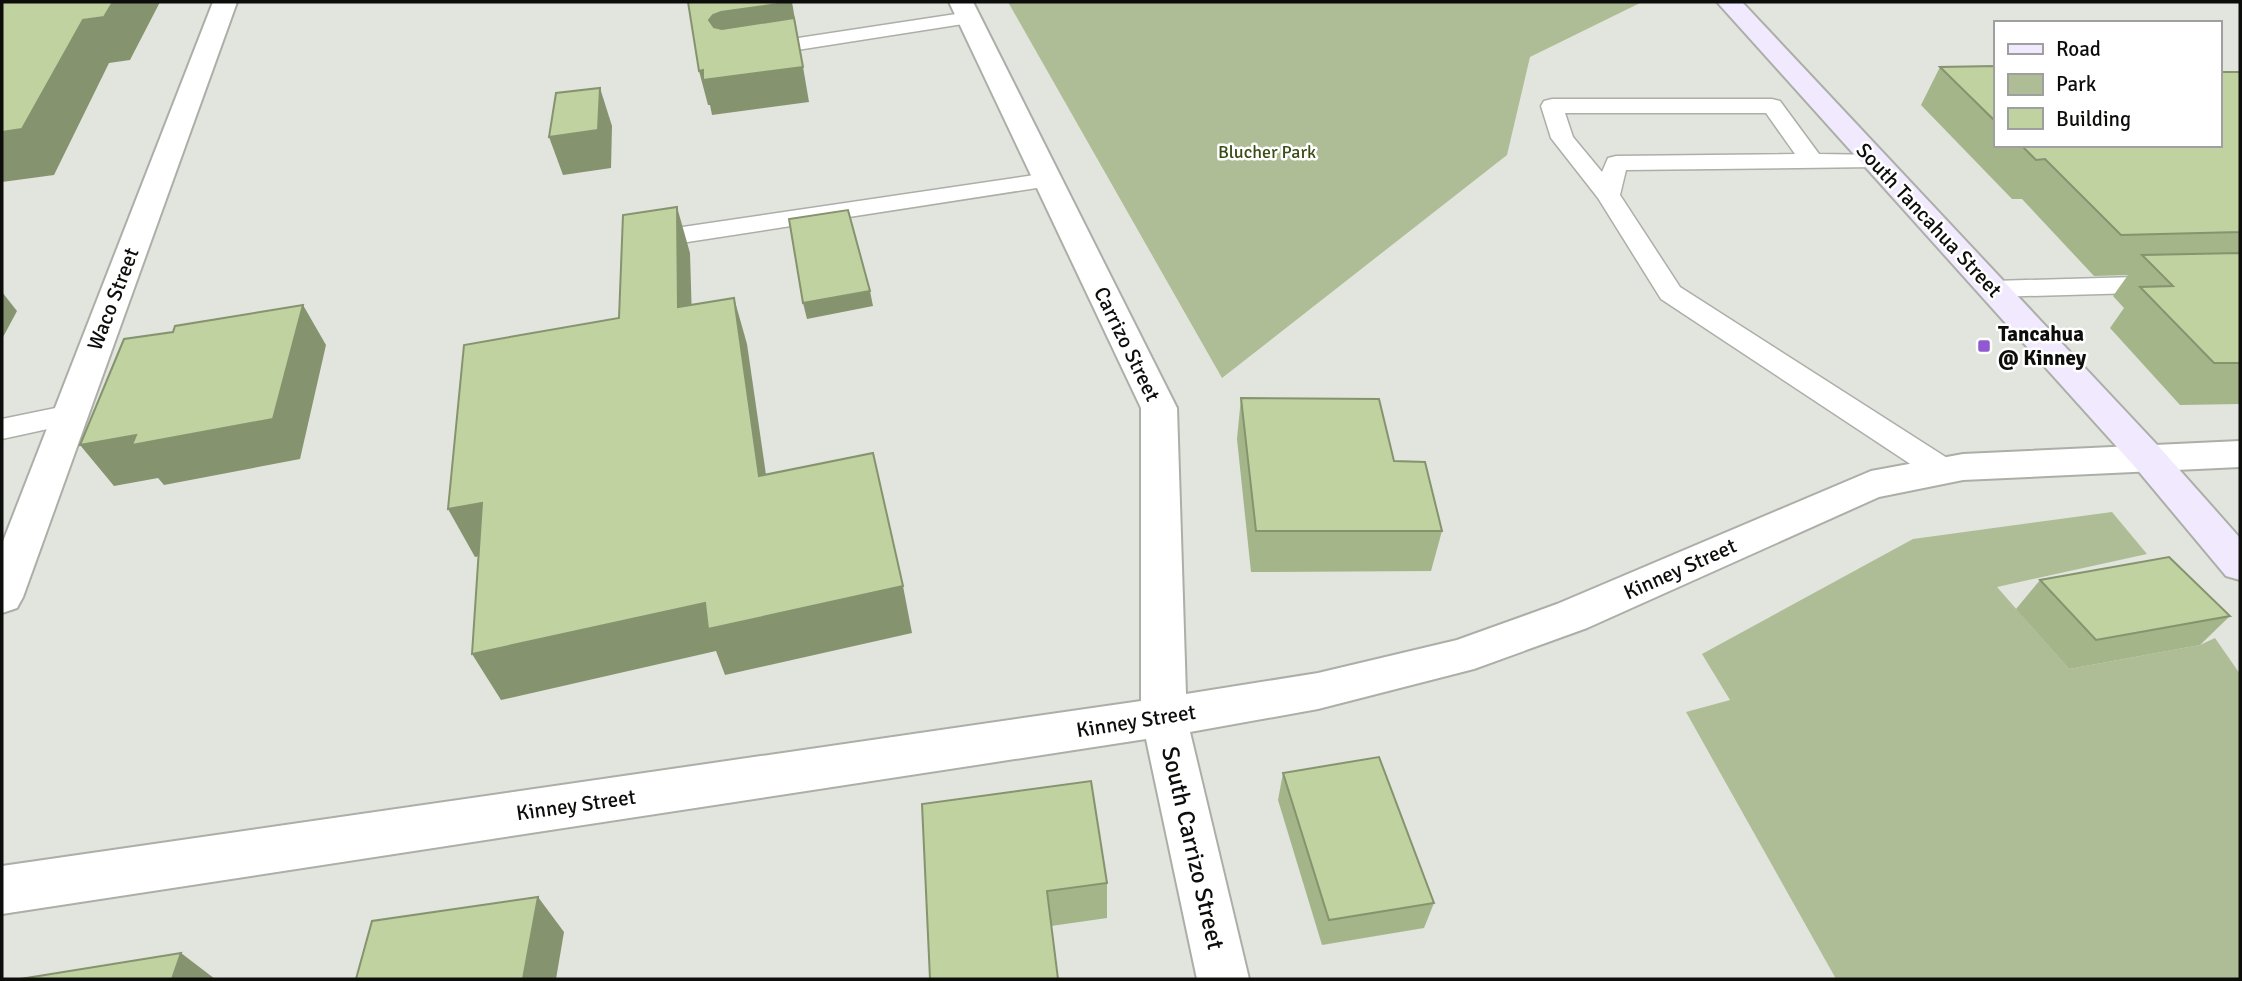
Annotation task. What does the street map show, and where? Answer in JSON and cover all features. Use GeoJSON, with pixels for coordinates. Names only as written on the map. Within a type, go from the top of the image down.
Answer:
{"type":"FeatureCollection","features":[{"type":"Feature","properties":{"kind":"main road","name":"South Tancahua Street"},"geometry":{"type":"LineString","coordinates":[[1729,2],[2148,458],[2240,565]]}},
{"type":"Feature","properties":{"kind":"street","name":"Waco Street"},"geometry":{"type":"LineString","coordinates":[[2,597],[225,2]]}},
{"type":"Feature","properties":{"kind":"street","name":"Carrizo Street"},"geometry":{"type":"LineString","coordinates":[[965,10],[1159,408],[1164,717]]}},
{"type":"Feature","properties":{"kind":"street","name":"Kinney Street"},"geometry":{"type":"LineString","coordinates":[[2,890],[1164,717],[1318,691],[1459,657],[1572,616],[1871,485],[1963,467],[2240,454]]}},
{"type":"Feature","properties":{"kind":"street","name":"South Carrizo Street"},"geometry":{"type":"LineString","coordinates":[[1164,717],[1223,979]]}},
{"type":"Feature","properties":{"kind":"lane"},"geometry":{"type":"LineString","coordinates":[[743,52],[965,10]]}},
{"type":"Feature","properties":{"kind":"lane"},"geometry":{"type":"LineString","coordinates":[[1812,160],[1772,106],[1552,106],[1562,138],[1608,195],[1670,293],[1944,471]]}},
{"type":"Feature","properties":{"kind":"lane"},"geometry":{"type":"LineString","coordinates":[[1608,195],[1616,163],[1875,160]]}},
{"type":"Feature","properties":{"kind":"lane"},"geometry":{"type":"LineString","coordinates":[[623,243],[1048,180]]}},
{"type":"Feature","properties":{"kind":"lane"},"geometry":{"type":"LineString","coordinates":[[1993,289],[2240,282]]}},
{"type":"Feature","properties":{"kind":"lane"},"geometry":{"type":"LineString","coordinates":[[2,429],[70,415]]}},
{"type":"Feature","properties":{"kind":"green space","name":"Blucher Park"},"geometry":{"type":"Polygon","coordinates":[[[1008,2],[1642,2],[1530,57],[1507,155],[1222,378],[1008,2]]]}},
{"type":"Feature","properties":{"kind":"green space"},"geometry":{"type":"Polygon","coordinates":[[[2112,512],[2147,554],[1997,587],[2069,669],[2200,645],[2215,638],[2240,674],[2240,979],[1836,979],[1686,712],[1730,700],[1702,654],[1913,539],[2112,512]]]}},
{"type":"Feature","properties":{"kind":"building"},"geometry":{"type":"Polygon","coordinates":[[[2,2],[113,2],[104,17],[83,20],[22,129],[2,132],[2,2]]]}},
{"type":"Feature","properties":{"kind":"building"},"geometry":{"type":"Polygon","coordinates":[[[688,2],[792,2],[721,12],[709,20],[714,27],[722,29],[794,18],[803,67],[703,80],[703,70],[699,71],[688,2]]]}},
{"type":"Feature","properties":{"kind":"building"},"geometry":{"type":"Polygon","coordinates":[[[1994,66],[1994,120],[1940,67],[1994,66]]]}},
{"type":"Feature","properties":{"kind":"building"},"geometry":{"type":"Polygon","coordinates":[[[2221,72],[2240,72],[2240,232],[2121,235],[2045,159],[2036,160],[2023,147],[2221,147],[2221,72]]]}},
{"type":"Feature","properties":{"kind":"building"},"geometry":{"type":"Polygon","coordinates":[[[600,88],[598,130],[549,137],[556,93],[600,88]]]}},
{"type":"Feature","properties":{"kind":"building"},"geometry":{"type":"Polygon","coordinates":[[[677,207],[678,307],[734,298],[759,476],[873,453],[903,586],[708,629],[705,603],[472,654],[482,503],[448,509],[464,345],[619,318],[623,215],[677,207]]]}},
{"type":"Feature","properties":{"kind":"building"},"geometry":{"type":"Polygon","coordinates":[[[848,210],[870,291],[803,303],[789,219],[848,210]]]}},
{"type":"Feature","properties":{"kind":"building"},"geometry":{"type":"Polygon","coordinates":[[[2240,253],[2240,363],[2214,363],[2140,287],[2173,286],[2142,255],[2240,253]]]}},
{"type":"Feature","properties":{"kind":"building"},"geometry":{"type":"Polygon","coordinates":[[[303,305],[273,419],[132,445],[136,435],[80,445],[124,339],[173,332],[175,326],[303,305]]]}},
{"type":"Feature","properties":{"kind":"building"},"geometry":{"type":"Polygon","coordinates":[[[1241,398],[1379,399],[1394,461],[1425,462],[1442,531],[1256,531],[1241,398]]]}},
{"type":"Feature","properties":{"kind":"building"},"geometry":{"type":"Polygon","coordinates":[[[2169,557],[2230,616],[2096,640],[2040,580],[2169,557]]]}},
{"type":"Feature","properties":{"kind":"building"},"geometry":{"type":"Polygon","coordinates":[[[1379,757],[1434,903],[1329,920],[1283,773],[1379,757]]]}},
{"type":"Feature","properties":{"kind":"building"},"geometry":{"type":"Polygon","coordinates":[[[1091,781],[1107,883],[1047,891],[1058,979],[930,979],[922,804],[1091,781]]]}},
{"type":"Feature","properties":{"kind":"building"},"geometry":{"type":"Polygon","coordinates":[[[538,897],[523,979],[356,979],[372,921],[538,897]]]}},
{"type":"Feature","properties":{"kind":"building"},"geometry":{"type":"Polygon","coordinates":[[[181,953],[172,979],[20,979],[181,953]]]}},
{"type":"Feature","properties":{"kind":"place","name":"Tancahua @ Kinney"},"geometry":{"type":"Point","coordinates":[1984,346]}}]}
